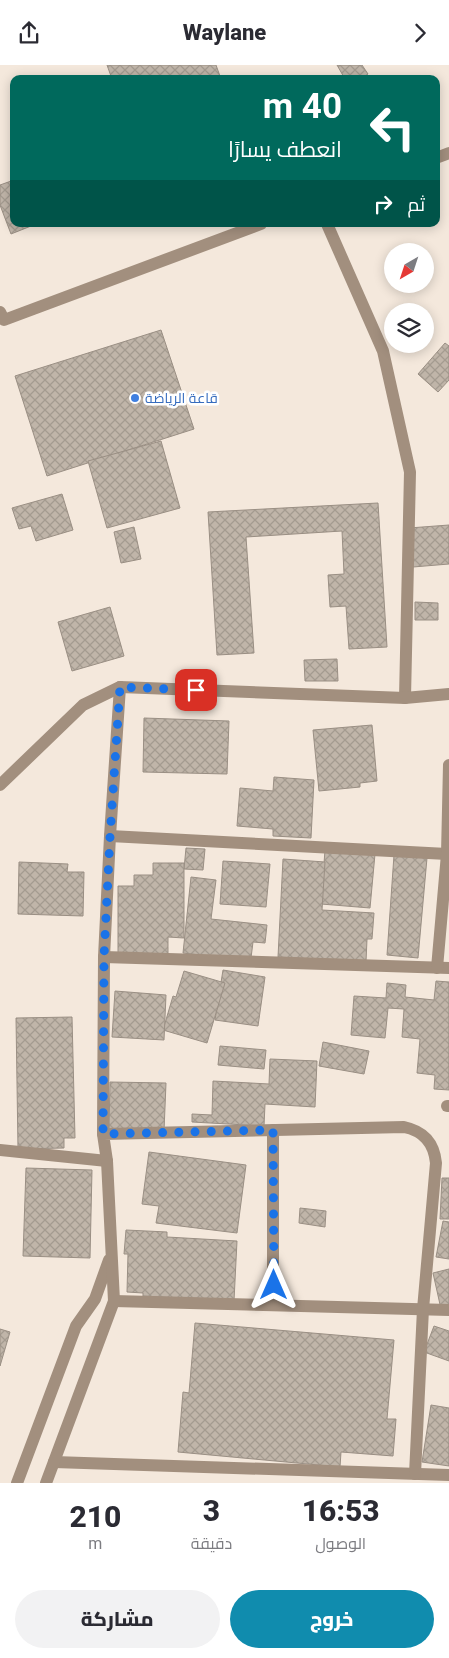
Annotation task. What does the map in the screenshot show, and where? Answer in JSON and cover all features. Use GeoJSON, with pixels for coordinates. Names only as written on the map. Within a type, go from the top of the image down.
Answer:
{"type":"FeatureCollection","features":[{"type":"Feature","properties":{"kind":"street"},"geometry":{"type":"LineString","coordinates":[[0,312],[4,320],[253,227]]}},
{"type":"Feature","properties":{"kind":"street"},"geometry":{"type":"LineString","coordinates":[[328,227],[383,351],[410,472],[405,698]]}},
{"type":"Feature","properties":{"kind":"street"},"geometry":{"type":"LineString","coordinates":[[46,1483],[114,1301],[107,1161],[103,1134],[104,957],[120,687]]}},
{"type":"Feature","properties":{"kind":"street"},"geometry":{"type":"LineString","coordinates":[[0,785],[83,705],[120,687],[405,698],[449,694]]}},
{"type":"Feature","properties":{"kind":"street"},"geometry":{"type":"LineString","coordinates":[[104,957],[443,968],[449,765]]}},
{"type":"Feature","properties":{"kind":"street"},"geometry":{"type":"LineString","coordinates":[[110,837],[447,854]]}},
{"type":"Feature","properties":{"kind":"street"},"geometry":{"type":"LineString","coordinates":[[103,1134],[404,1127],[421,1133],[428,1139],[433,1146],[436,1163],[423,1309],[415,1474]]}},
{"type":"Feature","properties":{"kind":"street"},"geometry":{"type":"LineString","coordinates":[[273,1130],[274,1305]]}},
{"type":"Feature","properties":{"kind":"street"},"geometry":{"type":"LineString","coordinates":[[0,1150],[107,1161]]}},
{"type":"Feature","properties":{"kind":"street"},"geometry":{"type":"LineString","coordinates":[[17,1483],[76,1327],[95,1299],[111,1255]]}},
{"type":"Feature","properties":{"kind":"street"},"geometry":{"type":"LineString","coordinates":[[114,1301],[449,1310]]}},
{"type":"Feature","properties":{"kind":"street"},"geometry":{"type":"LineString","coordinates":[[54,1462],[449,1475]]}},
{"type":"Feature","properties":{"kind":"building"},"geometry":{"type":"Polygon","coordinates":[[[107,65],[216,65],[220,75],[111,75],[107,65]]]}},
{"type":"Feature","properties":{"kind":"building"},"geometry":{"type":"Polygon","coordinates":[[[337,65],[362,65],[368,74],[366,75],[343,75],[337,65]]]}},
{"type":"Feature","properties":{"kind":"building"},"geometry":{"type":"Polygon","coordinates":[[[10,181],[10,227],[28,227],[11,234],[0,205],[0,185],[10,181]]]}},
{"type":"Feature","properties":{"kind":"building"},"geometry":{"type":"Polygon","coordinates":[[[161,330],[194,429],[47,476],[15,376],[161,330]]]}},
{"type":"Feature","properties":{"kind":"building"},"geometry":{"type":"Polygon","coordinates":[[[445,343],[449,346],[449,380],[438,392],[418,374],[445,343]]]}},
{"type":"Feature","properties":{"kind":"building"},"geometry":{"type":"Polygon","coordinates":[[[161,441],[180,508],[107,528],[88,461],[161,441]]]}},
{"type":"Feature","properties":{"kind":"building"},"geometry":{"type":"Polygon","coordinates":[[[62,494],[73,530],[36,541],[31,526],[19,529],[12,508],[62,494]]]}},
{"type":"Feature","properties":{"kind":"building"},"geometry":{"type":"Polygon","coordinates":[[[378,503],[387,647],[349,649],[346,606],[330,607],[328,575],[344,574],[342,531],[246,537],[254,653],[217,655],[208,512],[378,503]]]}},
{"type":"Feature","properties":{"kind":"building"},"geometry":{"type":"Polygon","coordinates":[[[449,525],[449,564],[413,567],[409,528],[449,525]]]}},
{"type":"Feature","properties":{"kind":"building"},"geometry":{"type":"Polygon","coordinates":[[[134,527],[141,559],[121,563],[114,532],[134,527]]]}},
{"type":"Feature","properties":{"kind":"building"},"geometry":{"type":"Polygon","coordinates":[[[415,602],[438,603],[438,620],[415,620],[415,602]]]}},
{"type":"Feature","properties":{"kind":"building"},"geometry":{"type":"Polygon","coordinates":[[[110,607],[124,656],[72,671],[58,622],[110,607]]]}},
{"type":"Feature","properties":{"kind":"building"},"geometry":{"type":"Polygon","coordinates":[[[337,659],[338,681],[305,681],[304,660],[337,659]]]}},
{"type":"Feature","properties":{"kind":"building"},"geometry":{"type":"Polygon","coordinates":[[[144,718],[229,721],[227,774],[143,772],[144,718]]]}},
{"type":"Feature","properties":{"kind":"building"},"geometry":{"type":"Polygon","coordinates":[[[372,725],[377,781],[360,783],[360,787],[319,791],[313,730],[372,725]]]}},
{"type":"Feature","properties":{"kind":"building"},"geometry":{"type":"Polygon","coordinates":[[[274,777],[314,780],[311,838],[273,836],[273,829],[237,826],[240,788],[273,791],[274,777]]]}},
{"type":"Feature","properties":{"kind":"building"},"geometry":{"type":"Polygon","coordinates":[[[186,848],[205,849],[203,870],[184,869],[186,848]]]}},
{"type":"Feature","properties":{"kind":"building"},"geometry":{"type":"Polygon","coordinates":[[[325,850],[375,854],[370,908],[321,904],[325,850]]]}},
{"type":"Feature","properties":{"kind":"building"},"geometry":{"type":"Polygon","coordinates":[[[394,855],[427,858],[418,958],[387,955],[394,855]]]}},
{"type":"Feature","properties":{"kind":"building"},"geometry":{"type":"Polygon","coordinates":[[[283,859],[325,862],[322,910],[374,913],[372,939],[367,939],[366,962],[278,957],[283,859]]]}},
{"type":"Feature","properties":{"kind":"building"},"geometry":{"type":"Polygon","coordinates":[[[223,861],[270,864],[266,907],[220,904],[223,861]]]}},
{"type":"Feature","properties":{"kind":"building"},"geometry":{"type":"Polygon","coordinates":[[[19,862],[68,864],[67,872],[84,872],[83,916],[18,914],[19,862]]]}},
{"type":"Feature","properties":{"kind":"building"},"geometry":{"type":"Polygon","coordinates":[[[153,863],[184,863],[184,938],[168,937],[168,955],[118,954],[118,886],[134,886],[134,875],[153,875],[153,863]]]}},
{"type":"Feature","properties":{"kind":"building"},"geometry":{"type":"Polygon","coordinates":[[[191,877],[216,880],[211,919],[267,925],[265,943],[253,942],[251,958],[224,958],[183,953],[191,877]]]}},
{"type":"Feature","properties":{"kind":"building"},"geometry":{"type":"Polygon","coordinates":[[[223,970],[265,977],[258,1026],[215,1020],[223,970]]]}},
{"type":"Feature","properties":{"kind":"building"},"geometry":{"type":"Polygon","coordinates":[[[184,971],[225,983],[207,1043],[163,1030],[173,996],[176,997],[184,971]]]}},
{"type":"Feature","properties":{"kind":"building"},"geometry":{"type":"Polygon","coordinates":[[[436,981],[449,982],[449,1090],[434,1089],[435,1075],[417,1073],[420,1039],[402,1037],[404,1009],[388,1008],[385,1038],[351,1035],[354,996],[386,998],[387,983],[406,985],[405,997],[434,1000],[436,981]]]}},
{"type":"Feature","properties":{"kind":"building"},"geometry":{"type":"Polygon","coordinates":[[[115,991],[166,995],[164,1040],[112,1037],[115,991]]]}},
{"type":"Feature","properties":{"kind":"building"},"geometry":{"type":"Polygon","coordinates":[[[72,1017],[75,1138],[64,1138],[64,1148],[18,1149],[16,1018],[72,1017]]]}},
{"type":"Feature","properties":{"kind":"building"},"geometry":{"type":"Polygon","coordinates":[[[323,1042],[369,1051],[364,1074],[319,1066],[323,1042]]]}},
{"type":"Feature","properties":{"kind":"building"},"geometry":{"type":"Polygon","coordinates":[[[220,1046],[266,1050],[264,1069],[218,1065],[220,1046]]]}},
{"type":"Feature","properties":{"kind":"building"},"geometry":{"type":"Polygon","coordinates":[[[270,1059],[317,1061],[315,1107],[265,1104],[264,1126],[192,1122],[192,1114],[212,1115],[213,1081],[269,1084],[270,1059]]]}},
{"type":"Feature","properties":{"kind":"building"},"geometry":{"type":"Polygon","coordinates":[[[110,1082],[166,1083],[164,1131],[109,1129],[110,1082]]]}},
{"type":"Feature","properties":{"kind":"building"},"geometry":{"type":"Polygon","coordinates":[[[149,1152],[246,1165],[237,1233],[156,1223],[159,1206],[142,1204],[149,1152]]]}},
{"type":"Feature","properties":{"kind":"building"},"geometry":{"type":"Polygon","coordinates":[[[26,1168],[92,1170],[90,1258],[23,1256],[26,1168]]]}},
{"type":"Feature","properties":{"kind":"building"},"geometry":{"type":"Polygon","coordinates":[[[442,1178],[449,1178],[449,1219],[440,1219],[442,1178]]]}},
{"type":"Feature","properties":{"kind":"building"},"geometry":{"type":"Polygon","coordinates":[[[300,1208],[326,1211],[325,1227],[299,1223],[300,1208]]]}},
{"type":"Feature","properties":{"kind":"building"},"geometry":{"type":"Polygon","coordinates":[[[443,1221],[449,1222],[449,1259],[436,1257],[443,1221]]]}},
{"type":"Feature","properties":{"kind":"building"},"geometry":{"type":"Polygon","coordinates":[[[126,1230],[167,1232],[167,1237],[237,1241],[234,1301],[143,1296],[143,1293],[127,1292],[128,1254],[124,1254],[126,1230]]]}},
{"type":"Feature","properties":{"kind":"building"},"geometry":{"type":"Polygon","coordinates":[[[449,1269],[449,1307],[441,1309],[433,1273],[449,1269]]]}},
{"type":"Feature","properties":{"kind":"building"},"geometry":{"type":"Polygon","coordinates":[[[195,1323],[394,1340],[387,1419],[396,1419],[393,1456],[341,1452],[340,1467],[178,1452],[183,1392],[189,1393],[195,1323]]]}},
{"type":"Feature","properties":{"kind":"building"},"geometry":{"type":"Polygon","coordinates":[[[434,1326],[449,1331],[449,1361],[424,1352],[434,1326]]]}},
{"type":"Feature","properties":{"kind":"building"},"geometry":{"type":"Polygon","coordinates":[[[0,1329],[10,1332],[0,1366],[0,1329]]]}},
{"type":"Feature","properties":{"kind":"building"},"geometry":{"type":"Polygon","coordinates":[[[431,1405],[449,1408],[449,1466],[422,1462],[431,1405]]]}},
{"type":"Feature","properties":{"kind":"place","name":"قاعة الرياضة"},"geometry":{"type":"Point","coordinates":[135,398]}},
{"type":"Feature","properties":{"kind":"route"},"geometry":{"type":"LineString","coordinates":[[196,690],[120,687],[104,957],[103,1134],[273,1130],[274,1285]]}}]}
